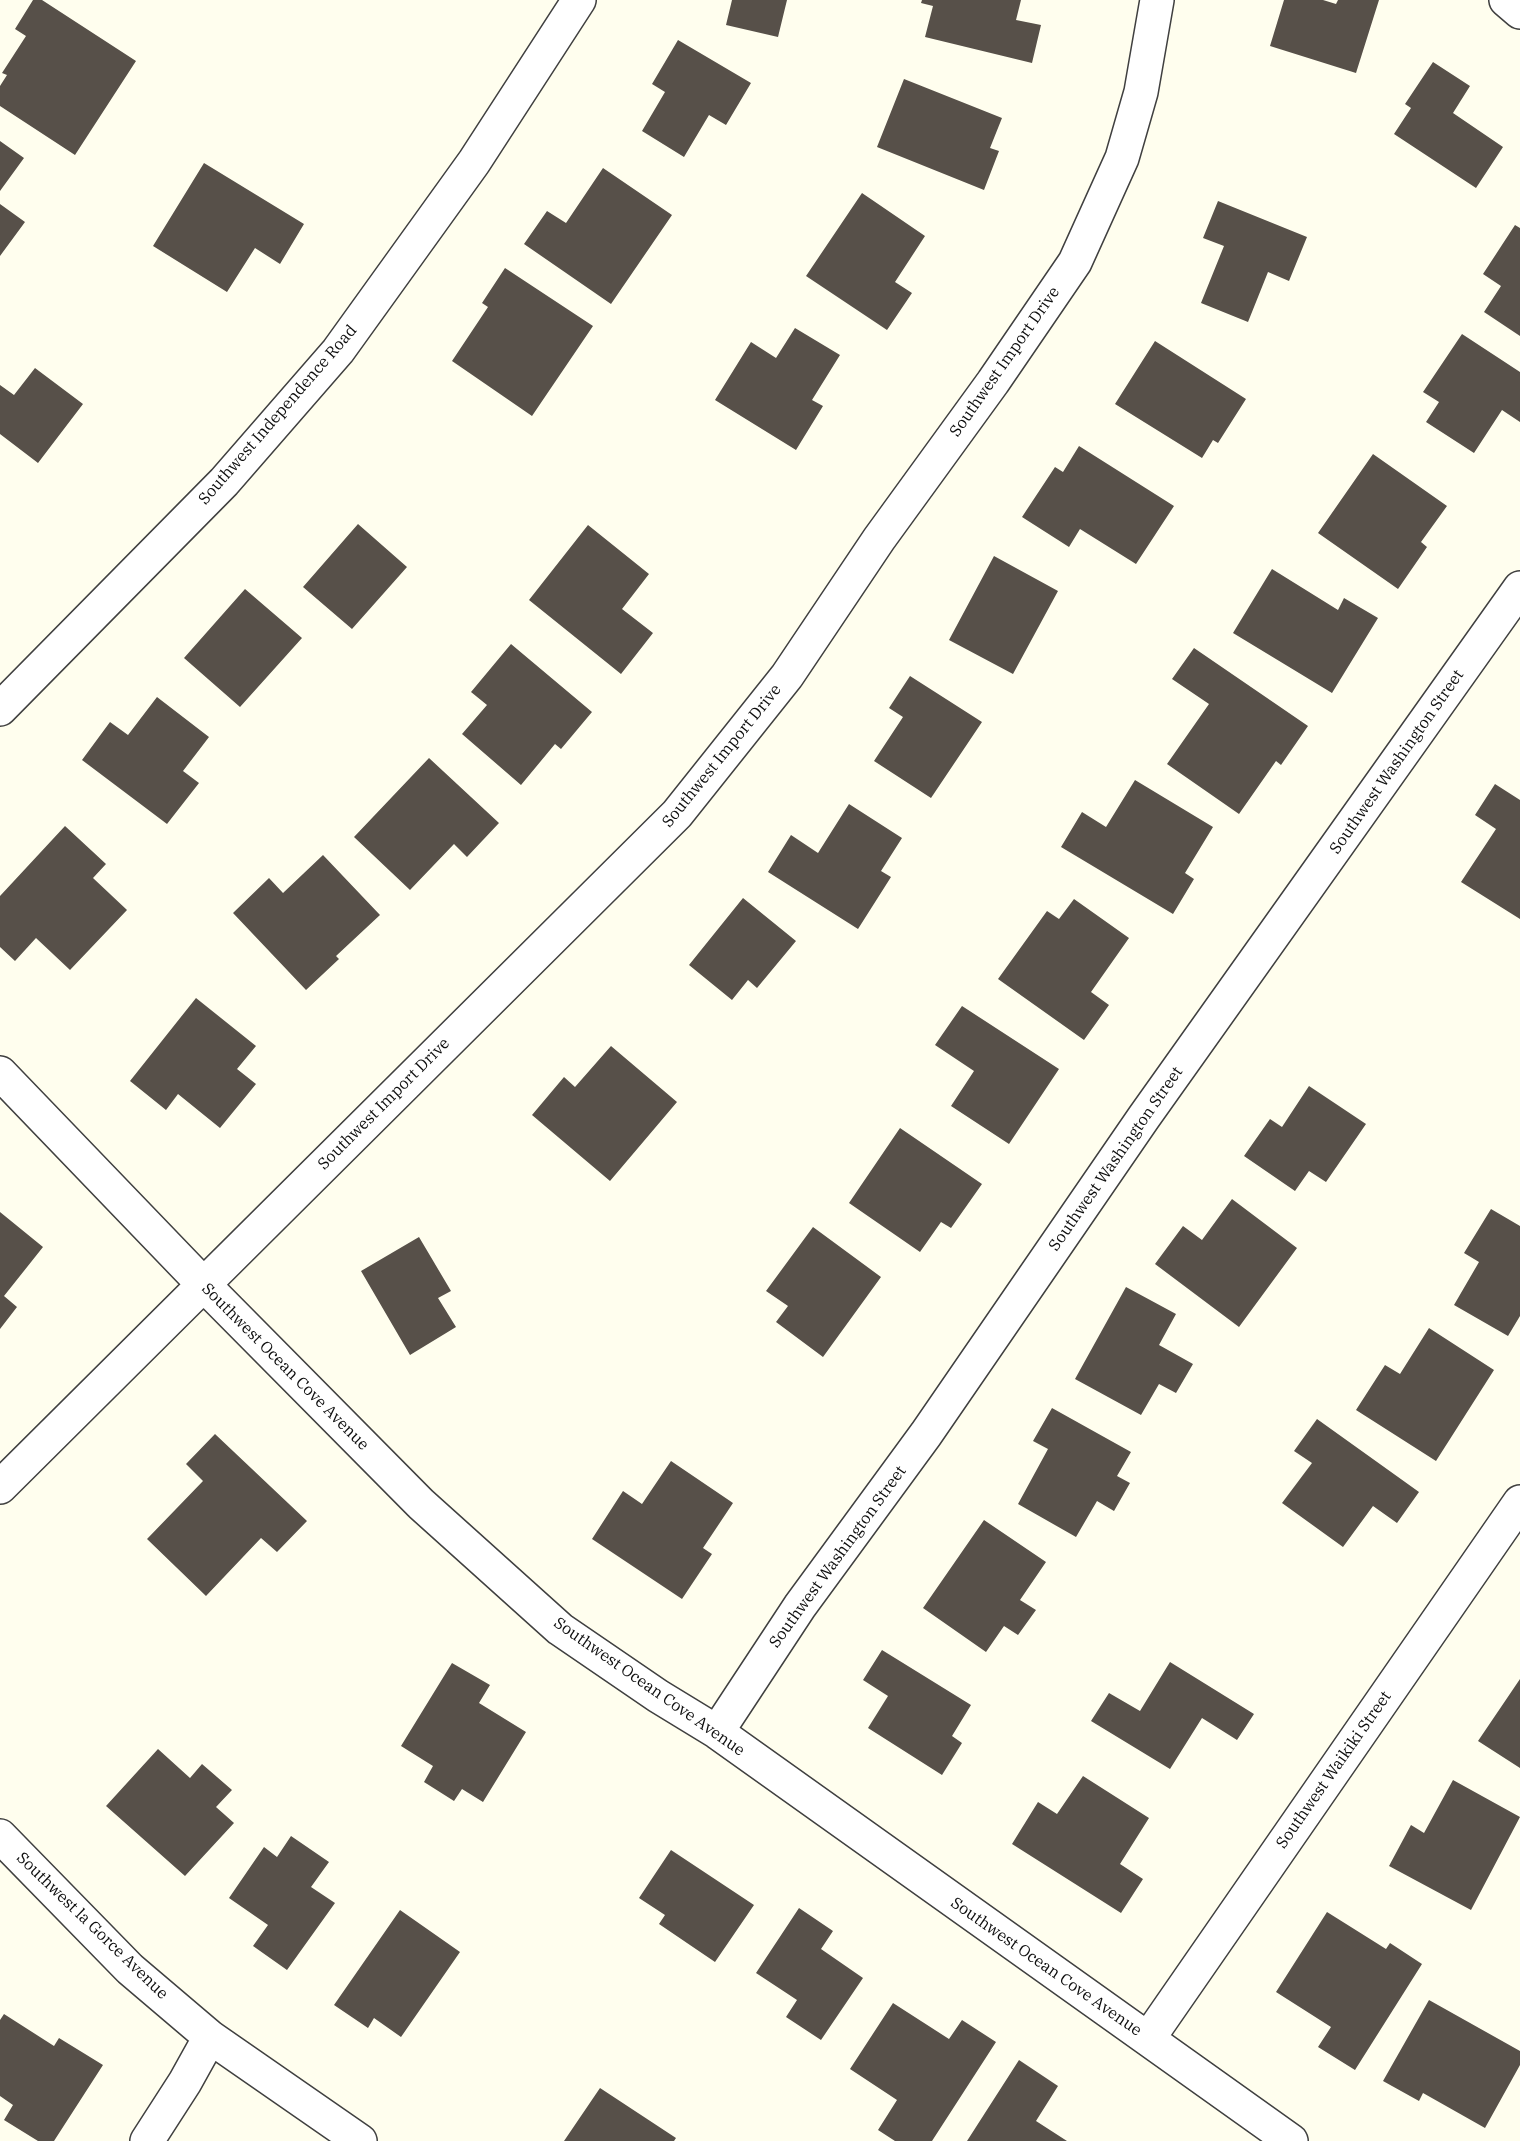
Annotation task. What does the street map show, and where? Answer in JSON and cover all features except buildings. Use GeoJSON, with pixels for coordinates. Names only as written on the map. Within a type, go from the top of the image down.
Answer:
{"type":"FeatureCollection","features":[{"type":"Feature","properties":{"kind":"street","name":"Southwest Independence Road"},"geometry":{"type":"LineString","coordinates":[[0,709],[224,482],[338,351],[474,162],[579,0]]}},
{"type":"Feature","properties":{"kind":"street","name":"Southwest Import Drive"},"geometry":{"type":"LineString","coordinates":[[0,1487],[204,1285],[344,1142],[677,814],[787,676],[879,539],[993,382],[1075,262],[1122,158],[1141,92],[1157,0]]}},
{"type":"Feature","properties":{"kind":"street"},"geometry":{"type":"LineString","coordinates":[[1506,0],[1520,12]]}},
{"type":"Feature","properties":{"kind":"street","name":"Southwest Washington Street"},"geometry":{"type":"LineString","coordinates":[[717,1732],[800,1606],[926,1434],[1144,1117],[1520,588]]}},
{"type":"Feature","properties":{"kind":"street","name":"Southwest Ocean Cove Avenue"},"geometry":{"type":"LineString","coordinates":[[0,1073],[204,1285],[421,1504],[560,1629],[658,1696],[717,1732],[813,1803],[1291,2141]]}},
{"type":"Feature","properties":{"kind":"street","name":"Southwest Waikiki Street"},"geometry":{"type":"LineString","coordinates":[[1148,2039],[1520,1502]]}},
{"type":"Feature","properties":{"kind":"street","name":"Southwest la Gorce Avenue"},"geometry":{"type":"LineString","coordinates":[[0,1836],[130,1969],[210,2037],[360,2141]]}},
{"type":"Feature","properties":{"kind":"street"},"geometry":{"type":"LineString","coordinates":[[147,2141],[185,2082],[210,2037]]}}]}
